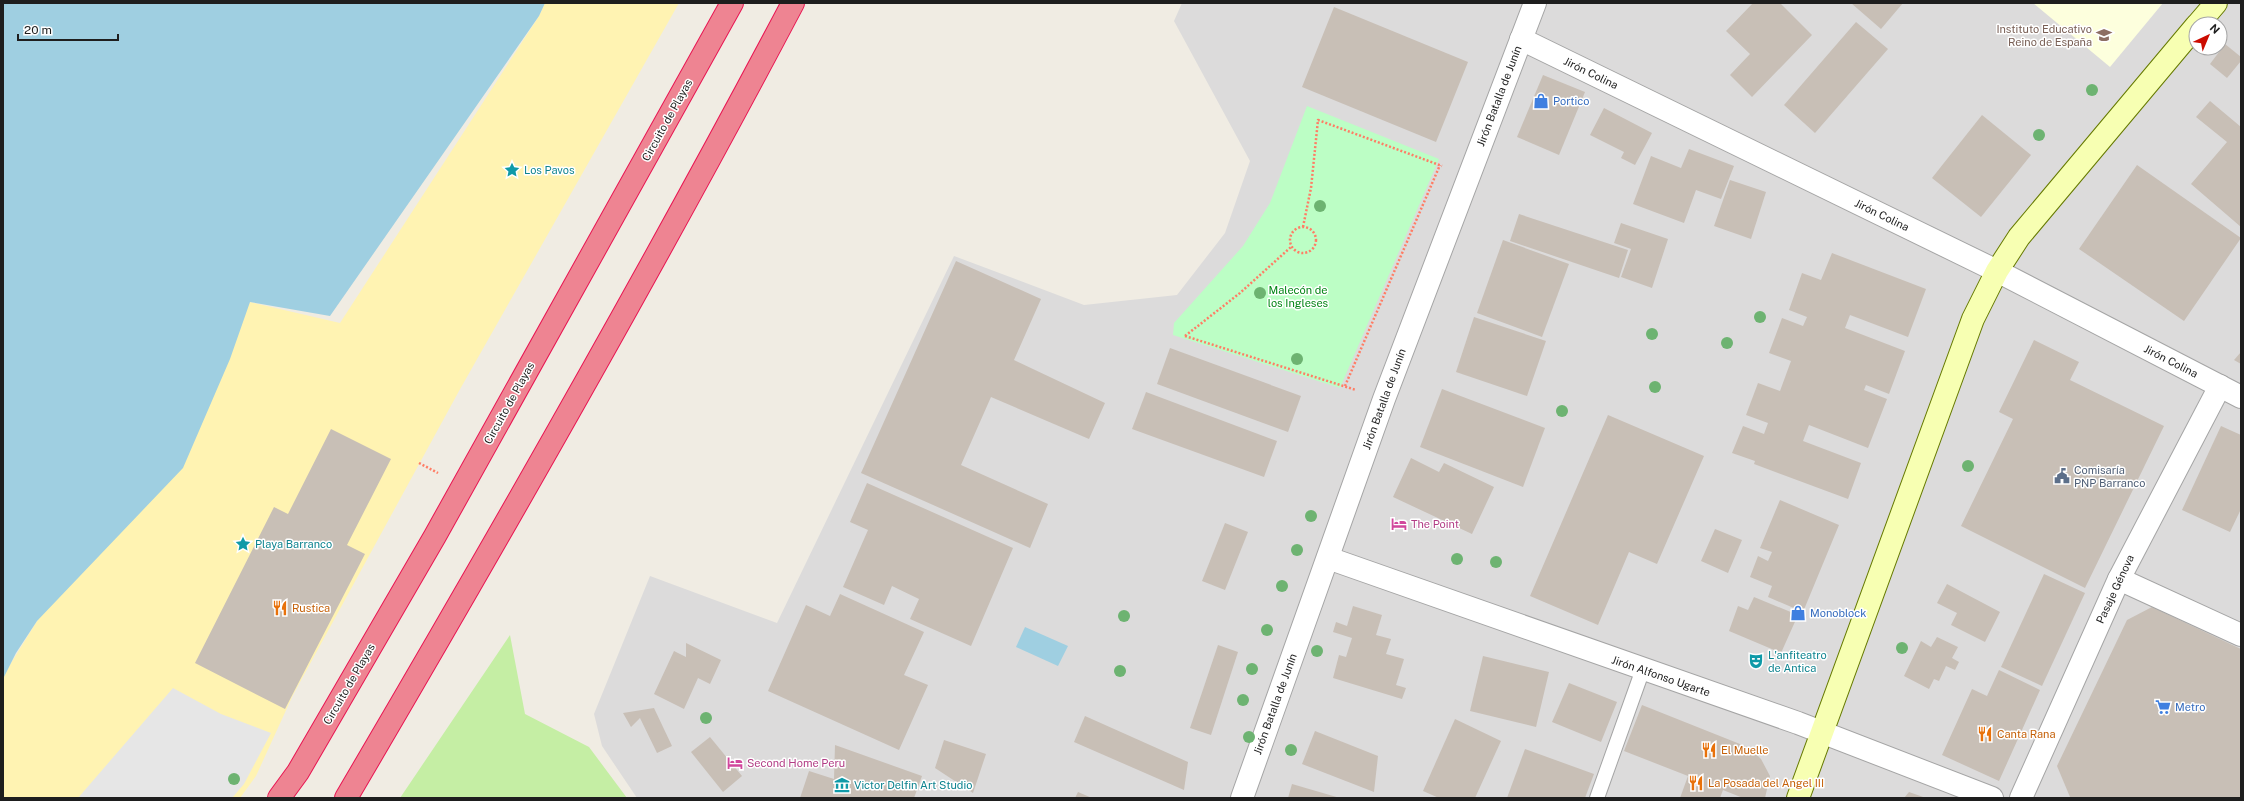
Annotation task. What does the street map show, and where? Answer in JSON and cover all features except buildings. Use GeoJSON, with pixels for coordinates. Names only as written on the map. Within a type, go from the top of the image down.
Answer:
{"type":"FeatureCollection","features":[{"type":"Feature","properties":{"kind":"highway","name":"Circuito de Playas"},"geometry":{"type":"LineString","coordinates":[[279,798],[298,772],[435,536],[732,3]]}},
{"type":"Feature","properties":{"kind":"highway"},"geometry":{"type":"LineString","coordinates":[[346,798],[495,544],[722,138],[793,3]]}},
{"type":"Feature","properties":{"kind":"main road"},"geometry":{"type":"LineString","coordinates":[[2205,16],[2216,3]]}},
{"type":"Feature","properties":{"kind":"main road"},"geometry":{"type":"LineString","coordinates":[[1798,798],[1973,318],[1997,271],[2020,237],[2188,36]]}},
{"type":"Feature","properties":{"kind":"street","name":"Jirón Batalla de Junín"},"geometry":{"type":"LineString","coordinates":[[1242,798],[1384,398],[1535,3]]}},
{"type":"Feature","properties":{"kind":"street","name":"Jirón Colina"},"geometry":{"type":"LineString","coordinates":[[1520,39],[1997,271],[2241,397]]}},
{"type":"Feature","properties":{"kind":"street","name":"Pasaje Génova"},"geometry":{"type":"LineString","coordinates":[[2021,798],[2119,579],[2220,386]]}},
{"type":"Feature","properties":{"kind":"street","name":"Jirón Alfonso Ugarte"},"geometry":{"type":"LineString","coordinates":[[1328,558],[1643,670],[1798,723],[1822,734],[1992,798]]}},
{"type":"Feature","properties":{"kind":"street"},"geometry":{"type":"LineString","coordinates":[[2119,579],[2241,635]]}},
{"type":"Feature","properties":{"kind":"lane"},"geometry":{"type":"LineString","coordinates":[[1597,798],[1643,670]]}},
{"type":"Feature","properties":{"kind":"path"},"geometry":{"type":"LineString","coordinates":[[1303,227],[1311,188],[1318,120],[1469,176]]}},
{"type":"Feature","properties":{"kind":"path"},"geometry":{"type":"LineString","coordinates":[[1345,386],[1440,165]]}},
{"type":"Feature","properties":{"kind":"path"},"geometry":{"type":"LineString","coordinates":[[1303,227],[1314,233],[1315,246],[1306,254],[1297,253],[1289,243],[1291,234],[1294,230],[1303,227]]}},
{"type":"Feature","properties":{"kind":"path"},"geometry":{"type":"LineString","coordinates":[[1291,247],[1240,293],[1185,336],[1384,398]]}},
{"type":"Feature","properties":{"kind":"shaded area"},"geometry":{"type":"Polygon","coordinates":[[[1182,3],[2241,3],[2241,798],[637,798],[602,746],[594,714],[650,576],[777,623],[954,256],[1084,305],[1177,295],[1225,233],[1250,161],[1174,21],[1182,3]]]}},
{"type":"Feature","properties":{"kind":"shaded area","name":"Instituto Educativo Reino de España"},"geometry":{"type":"Polygon","coordinates":[[[2033,3],[2163,3],[2110,67],[2033,3]]]}},
{"type":"Feature","properties":{"kind":"shaded area"},"geometry":{"type":"Polygon","coordinates":[[[173,688],[221,714],[271,733],[244,784],[232,798],[78,798],[173,688]]]}},
{"type":"Feature","properties":{"kind":"green space","name":"Malecón de los Ingleses"},"geometry":{"type":"Polygon","coordinates":[[[1307,106],[1439,159],[1340,388],[1173,335],[1174,323],[1243,246],[1270,203],[1307,106]]]}},
{"type":"Feature","properties":{"kind":"green space"},"geometry":{"type":"Polygon","coordinates":[[[510,635],[525,714],[589,747],[627,798],[400,798],[510,635]]]}},
{"type":"Feature","properties":{"kind":"sand","name":"Playa Barranco"},"geometry":{"type":"Polygon","coordinates":[[[545,3],[679,3],[459,391],[293,695],[256,776],[240,798],[3,798],[3,676],[37,621],[250,302],[340,323],[539,16],[545,3]]]}},
{"type":"Feature","properties":{"kind":"water"},"geometry":{"type":"Polygon","coordinates":[[[3,3],[545,3],[539,16],[330,316],[250,302],[230,359],[183,468],[37,621],[16,653],[3,679],[3,3]]]}},
{"type":"Feature","properties":{"kind":"water"},"geometry":{"type":"Polygon","coordinates":[[[1025,627],[1068,646],[1058,666],[1016,647],[1025,627]]]}},
{"type":"Feature","properties":{"kind":"place","name":"Instituto Educativo Reino de España"},"geometry":{"type":"Point","coordinates":[2104,35]}},
{"type":"Feature","properties":{"kind":"place","name":"Portico"},"geometry":{"type":"Point","coordinates":[1541,101]}},
{"type":"Feature","properties":{"kind":"place","name":"Los Pavos"},"geometry":{"type":"Point","coordinates":[512,170]}},
{"type":"Feature","properties":{"kind":"place","name":"Comisaría PNP Barranco"},"geometry":{"type":"Point","coordinates":[2062,476]}},
{"type":"Feature","properties":{"kind":"place","name":"The Point"},"geometry":{"type":"Point","coordinates":[1399,524]}},
{"type":"Feature","properties":{"kind":"place","name":"Playa Barranco"},"geometry":{"type":"Point","coordinates":[243,544]}},
{"type":"Feature","properties":{"kind":"place","name":"Rustica"},"geometry":{"type":"Point","coordinates":[280,608]}},
{"type":"Feature","properties":{"kind":"place","name":"Monoblock"},"geometry":{"type":"Point","coordinates":[1798,613]}},
{"type":"Feature","properties":{"kind":"place","name":"L'anfiteatro de Antica"},"geometry":{"type":"Point","coordinates":[1756,661]}},
{"type":"Feature","properties":{"kind":"place","name":"Metro"},"geometry":{"type":"Point","coordinates":[2163,707]}},
{"type":"Feature","properties":{"kind":"place","name":"Canta Rana"},"geometry":{"type":"Point","coordinates":[1985,734]}},
{"type":"Feature","properties":{"kind":"place","name":"El Muelle"},"geometry":{"type":"Point","coordinates":[1709,750]}},
{"type":"Feature","properties":{"kind":"place","name":"Second Home Peru"},"geometry":{"type":"Point","coordinates":[735,763]}},
{"type":"Feature","properties":{"kind":"place","name":"La Posada del Angel III"},"geometry":{"type":"Point","coordinates":[1696,783]}},
{"type":"Feature","properties":{"kind":"place","name":"Victor Delfin Art Studio"},"geometry":{"type":"Point","coordinates":[842,785]}}]}
